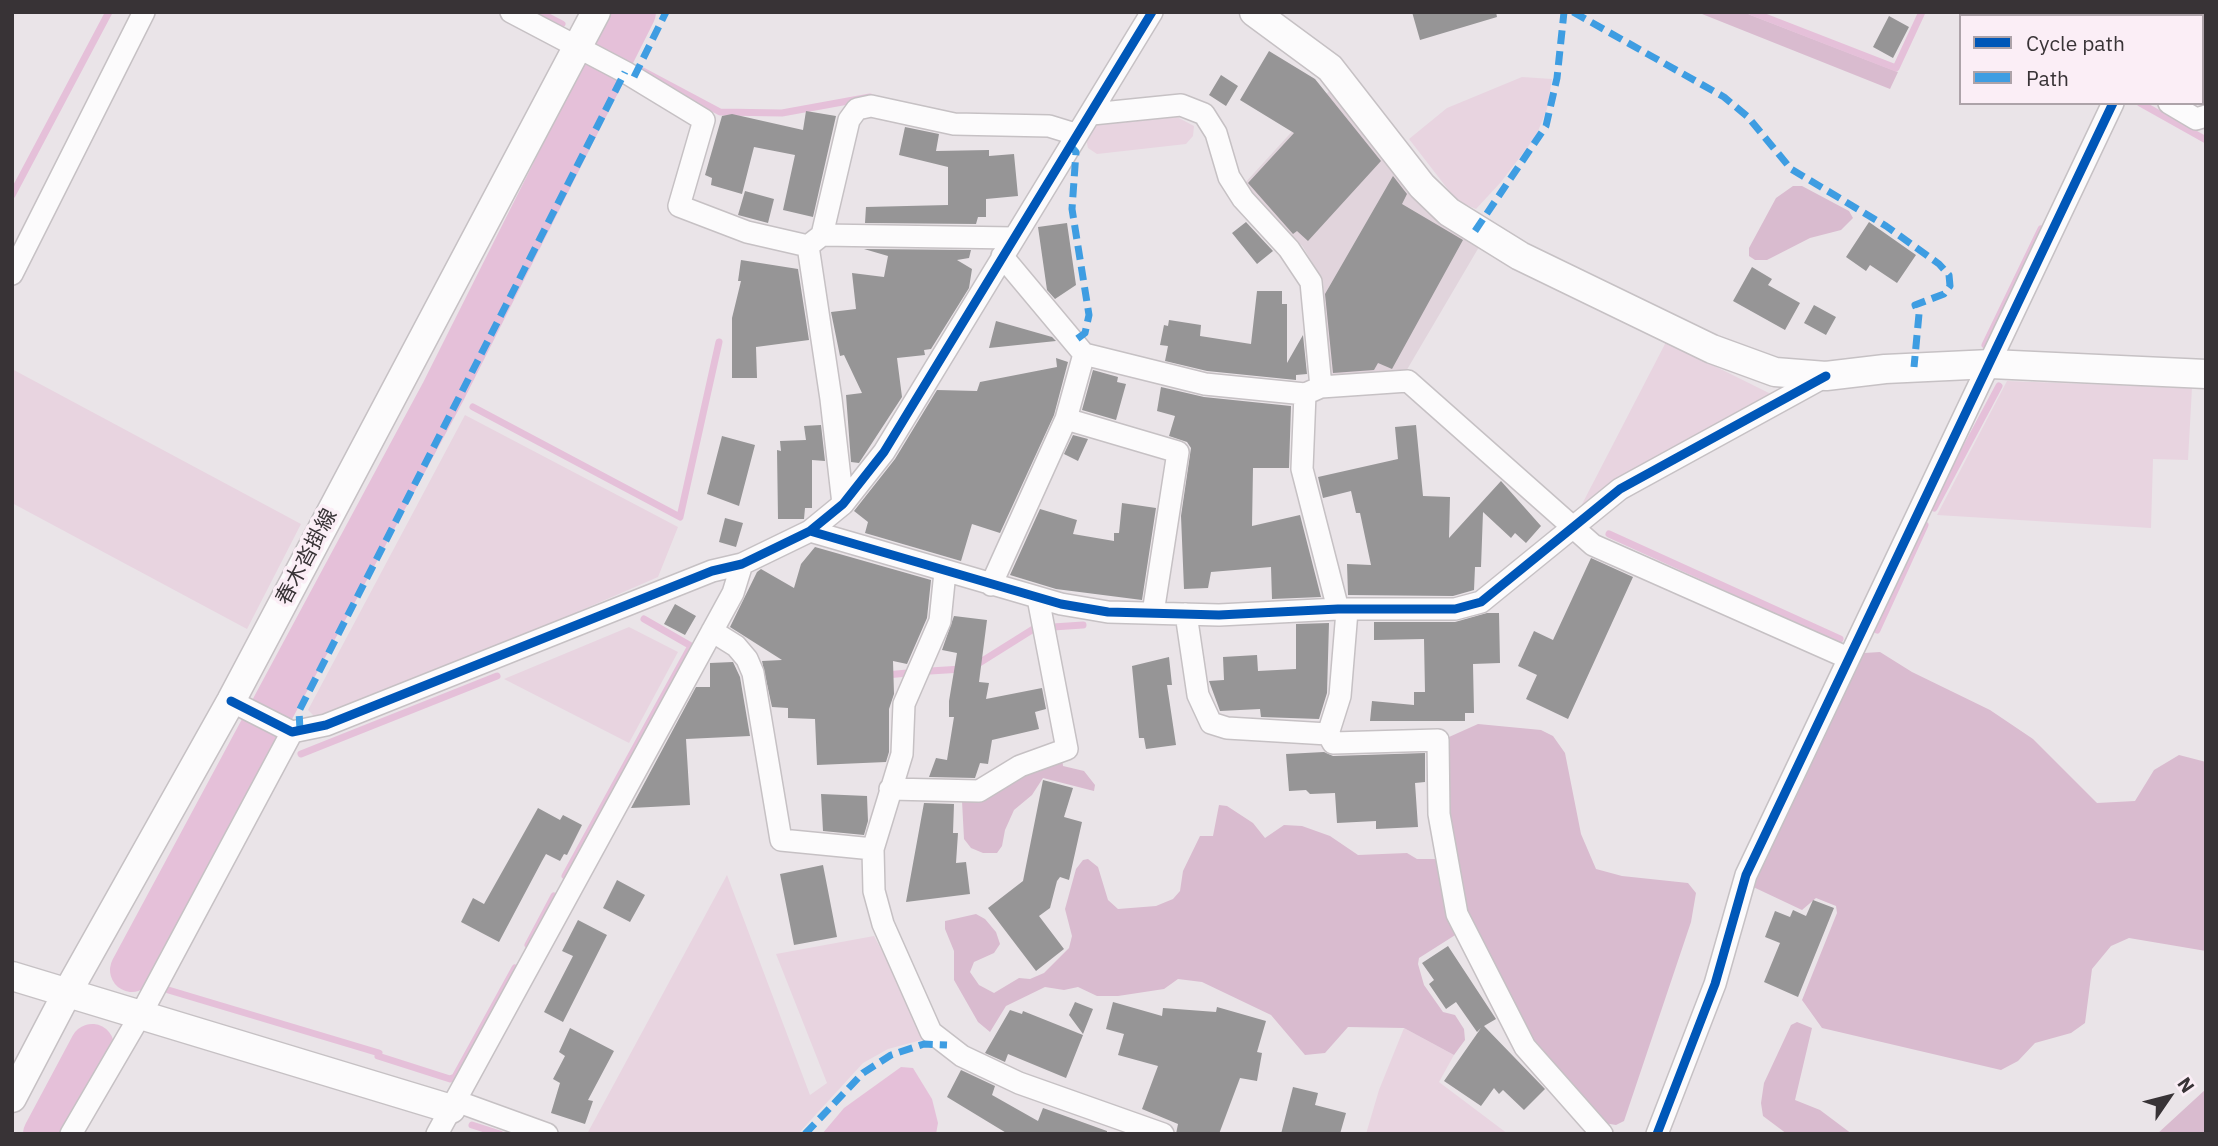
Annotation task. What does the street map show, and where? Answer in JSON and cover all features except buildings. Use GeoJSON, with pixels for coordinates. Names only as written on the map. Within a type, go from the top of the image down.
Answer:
{"type":"FeatureCollection","features":[{"type":"Feature","properties":{"kind":"street"},"geometry":{"type":"LineString","coordinates":[[12,274],[144,12]]}},
{"type":"Feature","properties":{"kind":"street"},"geometry":{"type":"LineString","coordinates":[[511,12],[625,72],[704,120],[679,206],[747,232],[815,240],[1013,237]]}},
{"type":"Feature","properties":{"kind":"street","name":"春木沓掛線"},"geometry":{"type":"LineString","coordinates":[[12,1098],[67,993],[231,701],[596,12]]}},
{"type":"Feature","properties":{"kind":"street"},"geometry":{"type":"LineString","coordinates":[[231,701],[292,732],[326,725],[712,571],[742,564],[810,531],[843,504],[884,452],[1075,134],[1092,114],[1152,12]]}},
{"type":"Feature","properties":{"kind":"street"},"geometry":{"type":"LineString","coordinates":[[1254,12],[1330,68],[1422,186],[1449,212],[1475,231],[1520,256],[1712,349],[1776,372],[1826,376],[1885,369],[1991,364],[2206,374]]}},
{"type":"Feature","properties":{"kind":"street"},"geometry":{"type":"LineString","coordinates":[[1092,114],[1181,105],[1204,114],[1216,133],[1229,177],[1243,199],[1289,249],[1311,282],[1313,391],[1302,469],[1343,610],[1340,696],[1328,734],[1333,743],[1437,740],[1439,814],[1457,914],[1525,1047],[1602,1134]]}},
{"type":"Feature","properties":{"kind":"street"},"geometry":{"type":"LineString","coordinates":[[1657,1134],[1715,985],[1746,875],[2112,105]]}},
{"type":"Feature","properties":{"kind":"street"},"geometry":{"type":"LineString","coordinates":[[2172,105],[2196,119],[2206,116]]}},
{"type":"Feature","properties":{"kind":"street"},"geometry":{"type":"LineString","coordinates":[[843,504],[815,240],[849,120],[857,109],[871,106],[954,124],[1049,126],[1075,134]]}},
{"type":"Feature","properties":{"kind":"street"},"geometry":{"type":"LineString","coordinates":[[1002,256],[1084,354],[1205,384],[1313,391],[1408,381],[1593,545],[1848,658]]}},
{"type":"Feature","properties":{"kind":"street"},"geometry":{"type":"LineString","coordinates":[[991,585],[1066,419],[1084,354]]}},
{"type":"Feature","properties":{"kind":"street"},"geometry":{"type":"LineString","coordinates":[[810,531],[1038,598],[1108,612],[1186,614],[1454,609],[1481,601],[1575,528],[1620,489],[1826,376]]}},
{"type":"Feature","properties":{"kind":"street"},"geometry":{"type":"LineString","coordinates":[[1066,419],[1178,452],[1153,613]]}},
{"type":"Feature","properties":{"kind":"street"},"geometry":{"type":"LineString","coordinates":[[437,1134],[733,593],[742,564]]}},
{"type":"Feature","properties":{"kind":"street"},"geometry":{"type":"LineString","coordinates":[[945,572],[940,621],[904,704],[902,754],[873,849],[874,891],[883,925],[931,1032],[962,1056],[1019,1083],[1163,1134]]}},
{"type":"Feature","properties":{"kind":"street"},"geometry":{"type":"LineString","coordinates":[[890,789],[979,791],[1020,766],[1067,749],[1038,598]]}},
{"type":"Feature","properties":{"kind":"street"},"geometry":{"type":"LineString","coordinates":[[1186,614],[1198,695],[1212,723],[1227,728],[1328,734]]}},
{"type":"Feature","properties":{"kind":"street"},"geometry":{"type":"LineString","coordinates":[[712,631],[736,646],[747,659],[753,673],[780,840],[873,849]]}},
{"type":"Feature","properties":{"kind":"street"},"geometry":{"type":"LineString","coordinates":[[71,1134],[141,1014],[292,732]]}},
{"type":"Feature","properties":{"kind":"street"},"geometry":{"type":"LineString","coordinates":[[12,976],[141,1014],[221,1042],[453,1105],[547,1134]]}},
{"type":"Feature","properties":{"kind":"shaded area"},"geometry":{"type":"Polygon","coordinates":[[[1697,12],[1743,12],[1898,72],[1890,89],[1697,12]]]}},
{"type":"Feature","properties":{"kind":"shaded area"},"geometry":{"type":"Polygon","coordinates":[[[1522,77],[1552,79],[1547,109],[1536,136],[1501,182],[1476,209],[1457,201],[1409,139],[1447,108],[1522,77]]]}},
{"type":"Feature","properties":{"kind":"shaded area"},"geometry":{"type":"Polygon","coordinates":[[[1330,90],[1479,247],[1405,373],[1330,377],[1323,281],[1303,247],[1244,184],[1330,90]]]}},
{"type":"Feature","properties":{"kind":"shaded area"},"geometry":{"type":"Polygon","coordinates":[[[1177,117],[1194,126],[1193,136],[1186,144],[1097,154],[1088,148],[1085,134],[1096,125],[1177,117]]]}},
{"type":"Feature","properties":{"kind":"shaded area"},"geometry":{"type":"Polygon","coordinates":[[[1793,186],[1802,186],[1849,211],[1853,218],[1841,230],[1810,238],[1767,260],[1755,260],[1749,256],[1749,248],[1776,198],[1793,186]]]}},
{"type":"Feature","properties":{"kind":"shaded area"},"geometry":{"type":"Polygon","coordinates":[[[1666,342],[1775,396],[1578,512],[1666,342]]]}},
{"type":"Feature","properties":{"kind":"shaded area"},"geometry":{"type":"Polygon","coordinates":[[[12,369],[301,524],[247,629],[12,503],[12,369]]]}},
{"type":"Feature","properties":{"kind":"shaded area"},"geometry":{"type":"Polygon","coordinates":[[[2007,381],[2192,388],[2188,460],[2153,459],[2151,528],[1937,515],[2007,381]]]}},
{"type":"Feature","properties":{"kind":"shaded area"},"geometry":{"type":"Polygon","coordinates":[[[465,415],[678,527],[658,577],[529,633],[316,718],[308,710],[465,415]]]}},
{"type":"Feature","properties":{"kind":"shaded area"},"geometry":{"type":"Polygon","coordinates":[[[629,627],[678,652],[629,743],[504,679],[629,627]]]}},
{"type":"Feature","properties":{"kind":"shaded area"},"geometry":{"type":"Polygon","coordinates":[[[1880,652],[1912,672],[1990,710],[2033,739],[2097,803],[2135,801],[2154,770],[2179,755],[2206,762],[2206,951],[2129,938],[2111,946],[2092,969],[2085,1023],[2071,1033],[2035,1043],[2018,1061],[2001,1070],[1822,1028],[1802,1000],[1837,913],[1836,906],[1816,898],[1802,910],[1749,885],[1864,653],[1880,652]]]}},
{"type":"Feature","properties":{"kind":"shaded area"},"geometry":{"type":"Polygon","coordinates":[[[1478,724],[1541,730],[1553,736],[1565,753],[1581,834],[1596,869],[1622,876],[1688,883],[1696,893],[1691,922],[1624,1121],[1616,1125],[1604,1123],[1532,1042],[1465,913],[1448,818],[1444,744],[1449,737],[1478,724]]]}},
{"type":"Feature","properties":{"kind":"shaded area"},"geometry":{"type":"Polygon","coordinates":[[[1062,757],[1063,766],[1084,771],[1095,785],[1094,791],[1043,778],[1032,795],[1014,810],[997,853],[983,853],[971,848],[964,839],[962,801],[966,797],[1062,757]]]}},
{"type":"Feature","properties":{"kind":"shaded area"},"geometry":{"type":"Polygon","coordinates":[[[1219,805],[1227,806],[1253,823],[1265,838],[1284,825],[1302,826],[1330,836],[1358,855],[1407,853],[1417,859],[1441,859],[1460,932],[1419,958],[1418,964],[1424,985],[1443,1012],[1455,1015],[1464,1029],[1465,1040],[1454,1055],[1404,1028],[1348,1027],[1325,1053],[1305,1055],[1271,1015],[1202,982],[1178,979],[1164,989],[1118,996],[1097,996],[1078,987],[1064,990],[1045,987],[1006,1006],[990,1032],[978,1022],[954,980],[954,951],[945,929],[945,921],[976,914],[985,919],[996,932],[1000,944],[994,953],[974,962],[970,972],[979,985],[994,993],[1019,978],[1030,979],[1044,973],[1069,948],[1072,936],[1065,909],[1076,869],[1083,860],[1088,859],[1098,867],[1108,900],[1118,909],[1156,906],[1173,899],[1180,891],[1183,871],[1200,836],[1213,836],[1219,805]]]}},
{"type":"Feature","properties":{"kind":"shaded area"},"geometry":{"type":"Polygon","coordinates":[[[727,875],[810,1095],[827,1083],[776,954],[874,936],[929,1038],[888,1049],[863,1063],[798,1134],[587,1134],[727,875]]]}},
{"type":"Feature","properties":{"kind":"shaded area"},"geometry":{"type":"Polygon","coordinates":[[[1797,1022],[1812,1028],[1795,1100],[1820,1110],[1852,1134],[1787,1134],[1763,1116],[1761,1103],[1764,1083],[1791,1025],[1797,1022]]]}},
{"type":"Feature","properties":{"kind":"shaded area"},"geometry":{"type":"Polygon","coordinates":[[[1404,1028],[1454,1055],[1439,1082],[1508,1134],[1366,1134],[1379,1090],[1404,1028]]]}},
{"type":"Feature","properties":{"kind":"shaded area"},"geometry":{"type":"Polygon","coordinates":[[[901,1067],[913,1068],[932,1099],[938,1123],[936,1134],[822,1134],[844,1108],[901,1067]]]}},
{"type":"Feature","properties":{"kind":"shaded area"},"geometry":{"type":"Polygon","coordinates":[[[2206,1089],[2206,1134],[2157,1134],[2206,1089]]]}},
{"type":"Feature","properties":{"kind":"waterway"},"geometry":{"type":"LineString","coordinates":[[12,195],[109,12]]}},
{"type":"Feature","properties":{"kind":"waterway"},"geometry":{"type":"LineString","coordinates":[[539,12],[562,24]]}},
{"type":"Feature","properties":{"kind":"waterway"},"geometry":{"type":"LineString","coordinates":[[132,970],[443,392],[634,12]]}},
{"type":"Feature","properties":{"kind":"waterway"},"geometry":{"type":"LineString","coordinates":[[1752,12],[1896,68],[1922,12]]}},
{"type":"Feature","properties":{"kind":"waterway"},"geometry":{"type":"LineString","coordinates":[[599,44],[627,59]]}},
{"type":"Feature","properties":{"kind":"waterway"},"geometry":{"type":"LineString","coordinates":[[643,71],[720,112],[782,113],[870,97]]}},
{"type":"Feature","properties":{"kind":"waterway"},"geometry":{"type":"LineString","coordinates":[[2144,105],[2206,140]]}},
{"type":"Feature","properties":{"kind":"waterway"},"geometry":{"type":"LineString","coordinates":[[1985,345],[2041,229]]}},
{"type":"Feature","properties":{"kind":"waterway"},"geometry":{"type":"LineString","coordinates":[[473,407],[680,517],[719,342]]}},
{"type":"Feature","properties":{"kind":"waterway"},"geometry":{"type":"LineString","coordinates":[[1934,508],[1999,386]]}},
{"type":"Feature","properties":{"kind":"waterway"},"geometry":{"type":"LineString","coordinates":[[1877,630],[1925,525]]}},
{"type":"Feature","properties":{"kind":"waterway"},"geometry":{"type":"LineString","coordinates":[[1609,534],[1840,639]]}},
{"type":"Feature","properties":{"kind":"waterway"},"geometry":{"type":"LineString","coordinates":[[565,876],[691,646],[644,619]]}},
{"type":"Feature","properties":{"kind":"waterway"},"geometry":{"type":"LineString","coordinates":[[1053,627],[1083,625]]}},
{"type":"Feature","properties":{"kind":"waterway"},"geometry":{"type":"LineString","coordinates":[[976,665],[1035,628]]}},
{"type":"Feature","properties":{"kind":"waterway"},"geometry":{"type":"LineString","coordinates":[[930,671],[962,669]]}},
{"type":"Feature","properties":{"kind":"waterway"},"geometry":{"type":"LineString","coordinates":[[887,675],[907,673]]}},
{"type":"Feature","properties":{"kind":"waterway"},"geometry":{"type":"LineString","coordinates":[[301,754],[497,676]]}},
{"type":"Feature","properties":{"kind":"waterway"},"geometry":{"type":"LineString","coordinates":[[216,816],[243,796]]}},
{"type":"Feature","properties":{"kind":"waterway"},"geometry":{"type":"LineString","coordinates":[[528,945],[554,896]]}},
{"type":"Feature","properties":{"kind":"waterway"},"geometry":{"type":"LineString","coordinates":[[165,989],[379,1053],[378,1056],[450,1079],[455,1077],[515,968]]}},
{"type":"Feature","properties":{"kind":"waterway"},"geometry":{"type":"LineString","coordinates":[[45,1134],[92,1046]]}},
{"type":"Feature","properties":{"kind":"waterway"},"geometry":{"type":"LineString","coordinates":[[472,1125],[500,1134]]}},
{"type":"Feature","properties":{"kind":"marked path"},"geometry":{"type":"LineString","coordinates":[[634,77],[666,12]]}},
{"type":"Feature","properties":{"kind":"marked path"},"geometry":{"type":"LineString","coordinates":[[1475,231],[1546,126],[1557,78],[1564,12]]}},
{"type":"Feature","properties":{"kind":"marked path"},"geometry":{"type":"LineString","coordinates":[[1573,12],[1724,97],[1748,117],[1791,169],[1886,226],[1939,264],[1949,275],[1950,286],[1944,294],[1915,305],[1919,314],[1914,367]]}},
{"type":"Feature","properties":{"kind":"marked path"},"geometry":{"type":"LineString","coordinates":[[300,730],[299,711],[625,72]]}},
{"type":"Feature","properties":{"kind":"marked path"},"geometry":{"type":"LineString","coordinates":[[1069,144],[1076,152],[1072,209],[1089,315],[1085,333],[1073,342]]}},
{"type":"Feature","properties":{"kind":"marked path"},"geometry":{"type":"LineString","coordinates":[[805,1134],[863,1073],[891,1055],[924,1044],[947,1045]]}},
{"type":"Feature","properties":{"kind":"cycle path"},"geometry":{"type":"LineString","coordinates":[[231,701],[292,732],[326,725],[712,571],[742,564],[810,531],[843,504],[884,452],[1152,12]]}},
{"type":"Feature","properties":{"kind":"cycle path"},"geometry":{"type":"LineString","coordinates":[[1657,1134],[1715,984],[1746,875],[2112,105]]}},
{"type":"Feature","properties":{"kind":"cycle path"},"geometry":{"type":"LineString","coordinates":[[810,531],[1061,604],[1108,612],[1219,615],[1338,609],[1455,609],[1481,602],[1620,489],[1826,376]]}}]}
